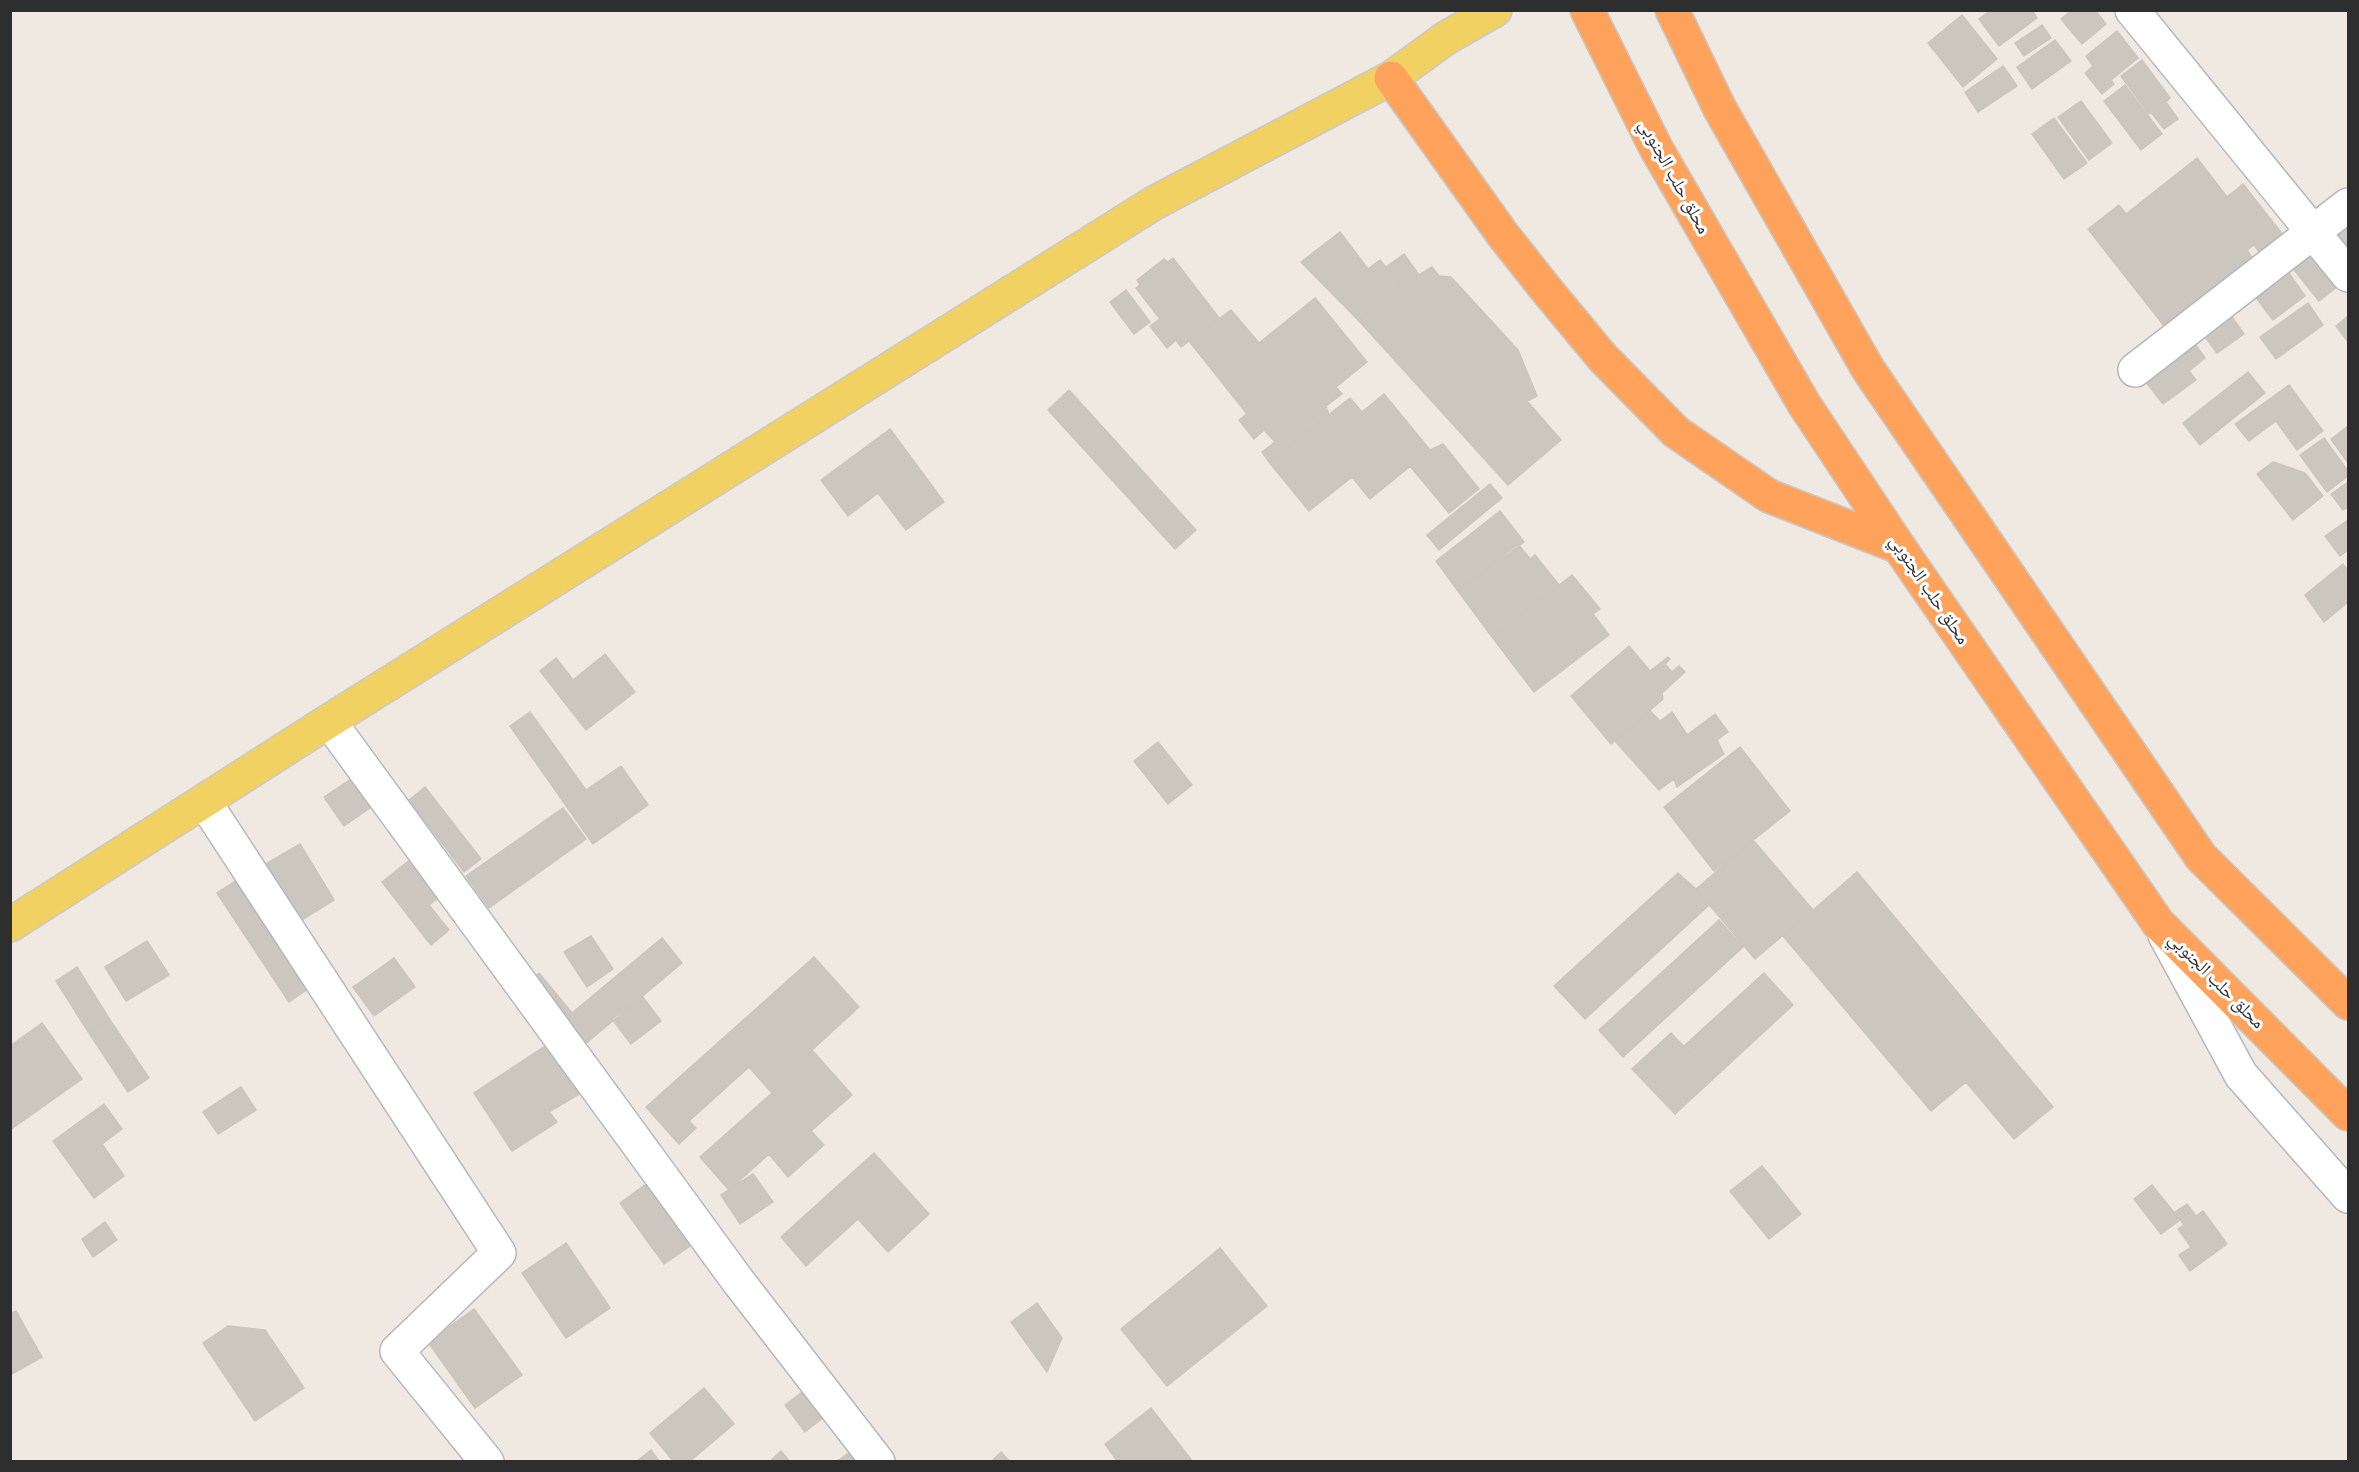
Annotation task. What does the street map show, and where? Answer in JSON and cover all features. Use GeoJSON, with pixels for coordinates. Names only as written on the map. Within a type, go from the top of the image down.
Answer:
{"type":"FeatureCollection","features":[{"type":"Feature","properties":{"kind":"highway","name":"محلق حلب الجنوبي"},"geometry":{"type":"LineString","coordinates":[[1587,10],[1656,148],[1804,404],[1899,547],[2158,923],[2349,1114]]}},
{"type":"Feature","properties":{"kind":"highway"},"geometry":{"type":"LineString","coordinates":[[1672,10],[1720,110],[1875,379],[2201,857],[2349,1003]]}},
{"type":"Feature","properties":{"kind":"highway"},"geometry":{"type":"LineString","coordinates":[[1391,78],[1503,235],[1549,293],[1603,358],[1676,432],[1769,496],[1899,547]]}},
{"type":"Feature","properties":{"kind":"main road"},"geometry":{"type":"LineString","coordinates":[[10,925],[328,721],[1154,203],[1391,78],[1446,38],[1495,10]]}},
{"type":"Feature","properties":{"kind":"street"},"geometry":{"type":"LineString","coordinates":[[2132,10],[2349,275]]}},
{"type":"Feature","properties":{"kind":"street"},"geometry":{"type":"LineString","coordinates":[[2135,370],[2349,205]]}},
{"type":"Feature","properties":{"kind":"street"},"geometry":{"type":"LineString","coordinates":[[328,721],[738,1281],[878,1461]]}},
{"type":"Feature","properties":{"kind":"street"},"geometry":{"type":"LineString","coordinates":[[204,801],[499,1253],[397,1351],[487,1461]]}},
{"type":"Feature","properties":{"kind":"street"},"geometry":{"type":"LineString","coordinates":[[2158,923],[2241,1075],[2349,1196]]}},
{"type":"Feature","properties":{"kind":"building"},"geometry":{"type":"Polygon","coordinates":[[[1991,10],[2032,10],[2037,18],[1999,46],[1979,19],[1991,10]]]}},
{"type":"Feature","properties":{"kind":"building"},"geometry":{"type":"Polygon","coordinates":[[[2072,10],[2095,10],[2106,24],[2082,44],[2061,19],[2072,10]]]}},
{"type":"Feature","properties":{"kind":"building"},"geometry":{"type":"Polygon","coordinates":[[[1962,15],[1997,59],[1963,87],[1928,43],[1962,15]]]}},
{"type":"Feature","properties":{"kind":"building"},"geometry":{"type":"Polygon","coordinates":[[[2042,25],[2051,38],[2024,56],[2015,43],[2042,25]]]}},
{"type":"Feature","properties":{"kind":"building"},"geometry":{"type":"Polygon","coordinates":[[[2117,31],[2138,58],[2111,80],[2114,84],[2102,94],[2085,73],[2093,66],[2086,56],[2117,31]]]}},
{"type":"Feature","properties":{"kind":"building"},"geometry":{"type":"Polygon","coordinates":[[[2055,40],[2071,61],[2032,89],[2017,67],[2055,40]]]}},
{"type":"Feature","properties":{"kind":"building"},"geometry":{"type":"Polygon","coordinates":[[[2142,60],[2170,98],[2166,102],[2178,119],[2164,129],[2151,112],[2149,114],[2121,76],[2142,60]]]}},
{"type":"Feature","properties":{"kind":"building"},"geometry":{"type":"Polygon","coordinates":[[[2003,66],[2017,86],[1978,112],[1965,92],[2003,66]]]}},
{"type":"Feature","properties":{"kind":"building"},"geometry":{"type":"Polygon","coordinates":[[[2125,85],[2162,134],[2141,150],[2104,101],[2125,85]]]}},
{"type":"Feature","properties":{"kind":"building"},"geometry":{"type":"Polygon","coordinates":[[[2081,101],[2112,143],[2089,160],[2058,117],[2081,101]]]}},
{"type":"Feature","properties":{"kind":"building"},"geometry":{"type":"Polygon","coordinates":[[[2054,118],[2087,163],[2064,179],[2032,134],[2054,118]]]}},
{"type":"Feature","properties":{"kind":"building"},"geometry":{"type":"Polygon","coordinates":[[[2197,158],[2227,197],[2243,184],[2283,235],[2260,253],[2254,245],[2247,250],[2253,259],[2165,327],[2088,229],[2119,205],[2126,214],[2197,158]]]}},
{"type":"Feature","properties":{"kind":"building"},"geometry":{"type":"Polygon","coordinates":[[[2348,228],[2348,257],[2334,238],[2348,228]]]}},
{"type":"Feature","properties":{"kind":"building"},"geometry":{"type":"Polygon","coordinates":[[[1340,232],[1368,269],[1380,260],[1401,286],[1359,321],[1301,262],[1340,232]]]}},
{"type":"Feature","properties":{"kind":"building"},"geometry":{"type":"Polygon","coordinates":[[[2310,252],[2337,287],[2319,301],[2291,266],[2310,252]]]}},
{"type":"Feature","properties":{"kind":"building"},"geometry":{"type":"Polygon","coordinates":[[[1404,254],[1419,275],[1432,267],[1439,276],[1451,277],[1518,350],[1537,396],[1527,401],[1561,440],[1508,485],[1359,321],[1401,286],[1386,267],[1404,254]]]}},
{"type":"Feature","properties":{"kind":"building"},"geometry":{"type":"Polygon","coordinates":[[[1173,258],[1219,318],[1181,347],[1176,340],[1167,348],[1150,326],[1160,319],[1136,288],[1140,285],[1137,280],[1164,259],[1168,262],[1173,258]]]}},
{"type":"Feature","properties":{"kind":"building"},"geometry":{"type":"Polygon","coordinates":[[[2286,269],[2305,296],[2273,320],[2254,295],[2286,269]]]}},
{"type":"Feature","properties":{"kind":"building"},"geometry":{"type":"Polygon","coordinates":[[[1126,290],[1150,322],[1134,334],[1110,302],[1126,290]]]}},
{"type":"Feature","properties":{"kind":"building"},"geometry":{"type":"Polygon","coordinates":[[[1315,298],[1367,362],[1336,387],[1342,394],[1326,406],[1329,415],[1269,462],[1262,452],[1275,442],[1264,430],[1254,439],[1239,420],[1247,414],[1189,341],[1231,310],[1259,343],[1315,298]]]}},
{"type":"Feature","properties":{"kind":"building"},"geometry":{"type":"Polygon","coordinates":[[[2308,303],[2323,325],[2276,359],[2260,337],[2308,303]]]}},
{"type":"Feature","properties":{"kind":"building"},"geometry":{"type":"Polygon","coordinates":[[[2348,316],[2348,342],[2336,326],[2348,316]]]}},
{"type":"Feature","properties":{"kind":"building"},"geometry":{"type":"Polygon","coordinates":[[[2232,317],[2244,334],[2217,353],[2205,337],[2232,317]]]}},
{"type":"Feature","properties":{"kind":"building"},"geometry":{"type":"Polygon","coordinates":[[[2195,344],[2205,358],[2189,371],[2196,380],[2163,404],[2146,382],[2195,344]]]}},
{"type":"Feature","properties":{"kind":"building"},"geometry":{"type":"Polygon","coordinates":[[[2248,372],[2265,393],[2200,445],[2183,423],[2248,372]]]}},
{"type":"Feature","properties":{"kind":"building"},"geometry":{"type":"Polygon","coordinates":[[[2289,385],[2323,431],[2297,450],[2276,421],[2249,441],[2235,424],[2289,385]]]}},
{"type":"Feature","properties":{"kind":"building"},"geometry":{"type":"Polygon","coordinates":[[[1069,390],[1196,530],[1175,549],[1048,410],[1069,390]]]}},
{"type":"Feature","properties":{"kind":"building"},"geometry":{"type":"Polygon","coordinates":[[[1384,394],[1430,450],[1370,499],[1352,477],[1309,511],[1269,462],[1350,398],[1362,412],[1384,394]]]}},
{"type":"Feature","properties":{"kind":"building"},"geometry":{"type":"Polygon","coordinates":[[[2348,426],[2348,463],[2331,439],[2348,426]]]}},
{"type":"Feature","properties":{"kind":"building"},"geometry":{"type":"Polygon","coordinates":[[[890,429],[944,502],[906,530],[878,493],[848,516],[821,480],[890,429]]]}},
{"type":"Feature","properties":{"kind":"building"},"geometry":{"type":"Polygon","coordinates":[[[2324,438],[2348,471],[2348,476],[2327,492],[2300,455],[2324,438]]]}},
{"type":"Feature","properties":{"kind":"building"},"geometry":{"type":"Polygon","coordinates":[[[1443,444],[1479,489],[1449,513],[1410,466],[1430,450],[1443,444]]]}},
{"type":"Feature","properties":{"kind":"building"},"geometry":{"type":"Polygon","coordinates":[[[2273,462],[2305,473],[2323,496],[2293,520],[2257,474],[2273,462]]]}},
{"type":"Feature","properties":{"kind":"building"},"geometry":{"type":"Polygon","coordinates":[[[2348,482],[2348,507],[2343,510],[2331,494],[2348,482]]]}},
{"type":"Feature","properties":{"kind":"building"},"geometry":{"type":"Polygon","coordinates":[[[1490,484],[1502,498],[1439,550],[1427,535],[1490,484]]]}},
{"type":"Feature","properties":{"kind":"building"},"geometry":{"type":"Polygon","coordinates":[[[1500,511],[1524,542],[1458,591],[1436,561],[1500,511]]]}},
{"type":"Feature","properties":{"kind":"building"},"geometry":{"type":"Polygon","coordinates":[[[2348,520],[2348,550],[2340,556],[2325,536],[2348,520]]]}},
{"type":"Feature","properties":{"kind":"building"},"geometry":{"type":"Polygon","coordinates":[[[1518,544],[1530,559],[1535,555],[1559,585],[1492,637],[1458,591],[1518,544]]]}},
{"type":"Feature","properties":{"kind":"building"},"geometry":{"type":"Polygon","coordinates":[[[2343,564],[2348,571],[2348,602],[2324,622],[2305,595],[2343,564]]]}},
{"type":"Feature","properties":{"kind":"building"},"geometry":{"type":"Polygon","coordinates":[[[1572,575],[1600,609],[1593,614],[1609,635],[1534,692],[1492,637],[1572,575]]]}},
{"type":"Feature","properties":{"kind":"building"},"geometry":{"type":"Polygon","coordinates":[[[1629,646],[1650,671],[1668,657],[1670,659],[1665,664],[1672,672],[1679,666],[1685,672],[1662,693],[1663,699],[1611,744],[1571,696],[1629,646]]]}},
{"type":"Feature","properties":{"kind":"building"},"geometry":{"type":"Polygon","coordinates":[[[605,654],[635,692],[586,730],[540,671],[556,658],[573,680],[605,654]]]}},
{"type":"Feature","properties":{"kind":"building"},"geometry":{"type":"Polygon","coordinates":[[[1650,711],[1660,721],[1672,712],[1687,735],[1715,714],[1728,732],[1717,740],[1724,754],[1677,787],[1674,779],[1659,790],[1615,741],[1650,711]]]}},
{"type":"Feature","properties":{"kind":"building"},"geometry":{"type":"Polygon","coordinates":[[[530,712],[586,790],[621,766],[648,805],[593,844],[510,726],[530,712]]]}},
{"type":"Feature","properties":{"kind":"building"},"geometry":{"type":"Polygon","coordinates":[[[1158,742],[1192,785],[1168,804],[1134,761],[1158,742]]]}},
{"type":"Feature","properties":{"kind":"building"},"geometry":{"type":"Polygon","coordinates":[[[1740,747],[1790,811],[1714,871],[1664,807],[1740,747]]]}},
{"type":"Feature","properties":{"kind":"building"},"geometry":{"type":"Polygon","coordinates":[[[354,777],[373,806],[344,826],[324,797],[354,777]]]}},
{"type":"Feature","properties":{"kind":"building"},"geometry":{"type":"Polygon","coordinates":[[[425,787],[481,859],[464,872],[409,800],[425,787]]]}},
{"type":"Feature","properties":{"kind":"building"},"geometry":{"type":"Polygon","coordinates":[[[563,808],[586,839],[489,908],[466,876],[563,808]]]}},
{"type":"Feature","properties":{"kind":"building"},"geometry":{"type":"Polygon","coordinates":[[[1753,840],[1813,910],[1755,959],[1696,889],[1753,840]]]}},
{"type":"Feature","properties":{"kind":"building"},"geometry":{"type":"Polygon","coordinates":[[[300,844],[334,900],[300,921],[266,864],[300,844]]]}},
{"type":"Feature","properties":{"kind":"building"},"geometry":{"type":"Polygon","coordinates":[[[411,859],[441,896],[429,905],[449,930],[431,945],[382,882],[411,859]]]}},
{"type":"Feature","properties":{"kind":"building"},"geometry":{"type":"Polygon","coordinates":[[[1857,872],[2053,1107],[2014,1139],[1966,1082],[1931,1111],[1783,936],[1857,872]]]}},
{"type":"Feature","properties":{"kind":"building"},"geometry":{"type":"Polygon","coordinates":[[[1678,873],[1696,889],[1708,906],[1585,1019],[1554,986],[1678,873]]]}},
{"type":"Feature","properties":{"kind":"building"},"geometry":{"type":"Polygon","coordinates":[[[239,879],[311,987],[289,1002],[217,893],[239,879]]]}},
{"type":"Feature","properties":{"kind":"building"},"geometry":{"type":"Polygon","coordinates":[[[1719,920],[1743,947],[1623,1057],[1599,1030],[1719,920]]]}},
{"type":"Feature","properties":{"kind":"building"},"geometry":{"type":"Polygon","coordinates":[[[591,936],[613,969],[587,987],[564,952],[591,936]]]}},
{"type":"Feature","properties":{"kind":"building"},"geometry":{"type":"Polygon","coordinates":[[[662,938],[682,963],[584,1045],[530,980],[539,973],[572,1013],[662,938]]]}},
{"type":"Feature","properties":{"kind":"building"},"geometry":{"type":"Polygon","coordinates":[[[147,941],[169,975],[126,1001],[105,967],[147,941]]]}},
{"type":"Feature","properties":{"kind":"building"},"geometry":{"type":"Polygon","coordinates":[[[814,957],[859,1007],[812,1050],[852,1095],[811,1131],[824,1145],[788,1177],[769,1154],[729,1190],[700,1157],[772,1093],[749,1067],[689,1121],[696,1128],[679,1144],[646,1107],[814,957]]]}},
{"type":"Feature","properties":{"kind":"building"},"geometry":{"type":"Polygon","coordinates":[[[394,958],[415,987],[374,1016],[353,987],[394,958]]]}},
{"type":"Feature","properties":{"kind":"building"},"geometry":{"type":"Polygon","coordinates":[[[77,967],[110,1020],[89,1033],[56,981],[77,967]]]}},
{"type":"Feature","properties":{"kind":"building"},"geometry":{"type":"Polygon","coordinates":[[[1764,973],[1793,1005],[1714,1078],[1684,1046],[1764,973]]]}},
{"type":"Feature","properties":{"kind":"building"},"geometry":{"type":"Polygon","coordinates":[[[642,996],[661,1021],[631,1044],[612,1019],[642,996]]]}},
{"type":"Feature","properties":{"kind":"building"},"geometry":{"type":"Polygon","coordinates":[[[110,1020],[149,1078],[128,1092],[89,1033],[110,1020]]]}},
{"type":"Feature","properties":{"kind":"building"},"geometry":{"type":"Polygon","coordinates":[[[42,1023],[82,1079],[10,1130],[10,1046],[42,1023]]]}},
{"type":"Feature","properties":{"kind":"building"},"geometry":{"type":"Polygon","coordinates":[[[1671,1033],[1714,1078],[1675,1114],[1632,1069],[1671,1033]]]}},
{"type":"Feature","properties":{"kind":"building"},"geometry":{"type":"Polygon","coordinates":[[[547,1045],[579,1094],[549,1112],[557,1122],[512,1151],[474,1093],[547,1045]]]}},
{"type":"Feature","properties":{"kind":"building"},"geometry":{"type":"Polygon","coordinates":[[[241,1087],[256,1110],[218,1134],[203,1112],[241,1087]]]}},
{"type":"Feature","properties":{"kind":"building"},"geometry":{"type":"Polygon","coordinates":[[[104,1104],[122,1129],[102,1144],[124,1176],[94,1198],[53,1141],[104,1104]]]}},
{"type":"Feature","properties":{"kind":"building"},"geometry":{"type":"Polygon","coordinates":[[[874,1153],[929,1214],[888,1252],[858,1219],[806,1266],[781,1237],[874,1153]]]}},
{"type":"Feature","properties":{"kind":"building"},"geometry":{"type":"Polygon","coordinates":[[[1762,1166],[1801,1214],[1769,1239],[1730,1191],[1762,1166]]]}},
{"type":"Feature","properties":{"kind":"building"},"geometry":{"type":"Polygon","coordinates":[[[753,1174],[773,1202],[740,1224],[721,1195],[753,1174]]]}},
{"type":"Feature","properties":{"kind":"building"},"geometry":{"type":"Polygon","coordinates":[[[646,1184],[690,1246],[664,1264],[620,1203],[646,1184]]]}},
{"type":"Feature","properties":{"kind":"building"},"geometry":{"type":"Polygon","coordinates":[[[2152,1185],[2180,1220],[2161,1234],[2134,1199],[2152,1185]]]}},
{"type":"Feature","properties":{"kind":"building"},"geometry":{"type":"Polygon","coordinates":[[[2187,1204],[2196,1216],[2203,1211],[2227,1244],[2190,1271],[2179,1255],[2191,1247],[2178,1229],[2184,1225],[2175,1212],[2187,1204]]]}},
{"type":"Feature","properties":{"kind":"building"},"geometry":{"type":"Polygon","coordinates":[[[105,1222],[117,1240],[93,1257],[82,1239],[105,1222]]]}},
{"type":"Feature","properties":{"kind":"building"},"geometry":{"type":"Polygon","coordinates":[[[566,1243],[610,1308],[566,1338],[522,1273],[566,1243]]]}},
{"type":"Feature","properties":{"kind":"building"},"geometry":{"type":"Polygon","coordinates":[[[1220,1248],[1267,1306],[1167,1386],[1121,1329],[1220,1248]]]}},
{"type":"Feature","properties":{"kind":"building"},"geometry":{"type":"Polygon","coordinates":[[[1037,1303],[1062,1338],[1047,1372],[1011,1322],[1037,1303]]]}},
{"type":"Feature","properties":{"kind":"building"},"geometry":{"type":"Polygon","coordinates":[[[474,1309],[522,1375],[475,1408],[428,1342],[474,1309]]]}},
{"type":"Feature","properties":{"kind":"building"},"geometry":{"type":"Polygon","coordinates":[[[16,1311],[42,1357],[10,1375],[10,1314],[16,1311]]]}},
{"type":"Feature","properties":{"kind":"building"},"geometry":{"type":"Polygon","coordinates":[[[228,1326],[265,1330],[304,1388],[255,1421],[203,1343],[228,1326]]]}},
{"type":"Feature","properties":{"kind":"building"},"geometry":{"type":"Polygon","coordinates":[[[704,1388],[734,1424],[689,1462],[674,1462],[650,1433],[704,1388]]]}},
{"type":"Feature","properties":{"kind":"building"},"geometry":{"type":"Polygon","coordinates":[[[805,1390],[825,1416],[805,1432],[785,1405],[805,1390]]]}},
{"type":"Feature","properties":{"kind":"building"},"geometry":{"type":"Polygon","coordinates":[[[1151,1408],[1193,1462],[1118,1462],[1105,1444],[1151,1408]]]}},
{"type":"Feature","properties":{"kind":"building"},"geometry":{"type":"Polygon","coordinates":[[[855,1448],[864,1462],[836,1462],[855,1448]]]}},
{"type":"Feature","properties":{"kind":"building"},"geometry":{"type":"Polygon","coordinates":[[[651,1450],[660,1462],[636,1462],[651,1450]]]}},
{"type":"Feature","properties":{"kind":"building"},"geometry":{"type":"Polygon","coordinates":[[[781,1451],[790,1462],[769,1462],[781,1451]]]}},
{"type":"Feature","properties":{"kind":"building"},"geometry":{"type":"Polygon","coordinates":[[[1001,1452],[1010,1462],[991,1462],[1001,1452]]]}}]}
